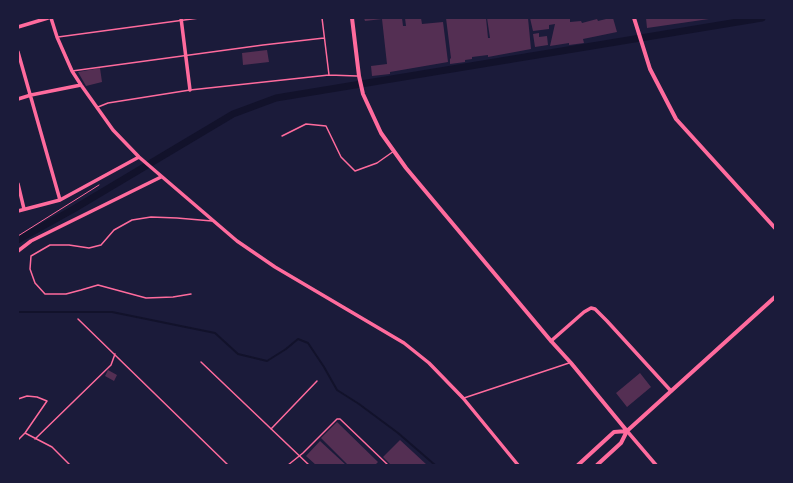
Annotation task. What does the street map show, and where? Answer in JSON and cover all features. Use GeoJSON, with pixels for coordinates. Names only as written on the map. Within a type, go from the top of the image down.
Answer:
{"type":"FeatureCollection","features":[{"type":"Feature","properties":{"kind":"street"},"geometry":{"type":"LineString","coordinates":[[18,26],[48,18]]}},
{"type":"Feature","properties":{"kind":"street"},"geometry":{"type":"LineString","coordinates":[[51,18],[57,37],[72,71],[96,107],[114,130],[139,157],[237,241],[275,267],[404,343],[429,363],[463,398],[518,465]]}},
{"type":"Feature","properties":{"kind":"street"},"geometry":{"type":"LineString","coordinates":[[352,18],[363,94],[381,133],[406,168],[656,465]]}},
{"type":"Feature","properties":{"kind":"street"},"geometry":{"type":"LineString","coordinates":[[634,18],[650,69],[676,119],[775,228]]}},
{"type":"Feature","properties":{"kind":"street"},"geometry":{"type":"LineString","coordinates":[[181,19],[190,90]]}},
{"type":"Feature","properties":{"kind":"street"},"geometry":{"type":"LineString","coordinates":[[18,52],[60,200]]}},
{"type":"Feature","properties":{"kind":"street"},"geometry":{"type":"LineString","coordinates":[[18,98],[81,85]]}},
{"type":"Feature","properties":{"kind":"street"},"geometry":{"type":"LineString","coordinates":[[18,210],[60,200],[139,157]]}},
{"type":"Feature","properties":{"kind":"street"},"geometry":{"type":"LineString","coordinates":[[18,251],[31,242],[161,177]]}},
{"type":"Feature","properties":{"kind":"street"},"geometry":{"type":"LineString","coordinates":[[18,184],[24,209]]}},
{"type":"Feature","properties":{"kind":"street"},"geometry":{"type":"LineString","coordinates":[[597,465],[621,443],[627,431],[775,297]]}},
{"type":"Feature","properties":{"kind":"street"},"geometry":{"type":"LineString","coordinates":[[551,340],[584,312],[591,308],[595,309],[607,320],[671,391]]}},
{"type":"Feature","properties":{"kind":"street"},"geometry":{"type":"LineString","coordinates":[[578,465],[614,432],[627,431]]}},
{"type":"Feature","properties":{"kind":"lane"},"geometry":{"type":"LineString","coordinates":[[57,37],[181,19],[199,18]]}},
{"type":"Feature","properties":{"kind":"lane"},"geometry":{"type":"LineString","coordinates":[[322,18],[328,75]]}},
{"type":"Feature","properties":{"kind":"lane"},"geometry":{"type":"LineString","coordinates":[[72,71],[324,38]]}},
{"type":"Feature","properties":{"kind":"lane"},"geometry":{"type":"LineString","coordinates":[[96,107],[108,103],[190,90],[328,75],[360,78]]}},
{"type":"Feature","properties":{"kind":"lane"},"geometry":{"type":"LineString","coordinates":[[282,136],[306,124],[326,126],[342,157],[355,171],[377,163],[394,151]]}},
{"type":"Feature","properties":{"kind":"lane"},"geometry":{"type":"LineString","coordinates":[[192,294],[173,297],[146,298],[98,285],[66,294],[45,294],[35,283],[30,270],[30,256],[50,245],[68,245],[89,248],[101,246],[114,230],[132,220],[177,218],[214,222]]}},
{"type":"Feature","properties":{"kind":"lane"},"geometry":{"type":"LineString","coordinates":[[78,319],[228,465]]}},
{"type":"Feature","properties":{"kind":"lane"},"geometry":{"type":"LineString","coordinates":[[36,439],[111,365],[115,354]]}},
{"type":"Feature","properties":{"kind":"lane"},"geometry":{"type":"LineString","coordinates":[[201,362],[309,465]]}},
{"type":"Feature","properties":{"kind":"lane"},"geometry":{"type":"LineString","coordinates":[[463,398],[571,363]]}},
{"type":"Feature","properties":{"kind":"lane"},"geometry":{"type":"LineString","coordinates":[[271,429],[317,381]]}},
{"type":"Feature","properties":{"kind":"lane"},"geometry":{"type":"LineString","coordinates":[[18,399],[27,396],[37,397],[47,401],[25,433],[18,440]]}},
{"type":"Feature","properties":{"kind":"lane"},"geometry":{"type":"LineString","coordinates":[[288,465],[337,419],[340,419],[388,465]]}},
{"type":"Feature","properties":{"kind":"lane"},"geometry":{"type":"LineString","coordinates":[[25,433],[52,447],[70,465]]}},
{"type":"Feature","properties":{"kind":"path"},"geometry":{"type":"LineString","coordinates":[[18,236],[102,183]]}},
{"type":"Feature","properties":{"kind":"building"},"geometry":{"type":"Polygon","coordinates":[[[364,18],[402,18],[403,26],[406,26],[405,18],[421,18],[422,24],[443,22],[448,62],[390,72],[390,74],[372,76],[371,66],[387,64],[382,19],[365,21],[364,18]]]}},
{"type":"Feature","properties":{"kind":"building"},"geometry":{"type":"Polygon","coordinates":[[[446,18],[486,18],[488,38],[490,38],[487,18],[528,18],[531,49],[488,57],[488,55],[472,57],[472,59],[465,60],[465,62],[450,64],[451,58],[446,18]]]}},
{"type":"Feature","properties":{"kind":"building"},"geometry":{"type":"Polygon","coordinates":[[[530,18],[570,18],[570,22],[581,21],[582,23],[597,19],[598,21],[613,18],[617,32],[583,39],[584,43],[569,45],[569,43],[550,46],[555,24],[549,25],[549,29],[533,31],[530,18]]]}},
{"type":"Feature","properties":{"kind":"building"},"geometry":{"type":"Polygon","coordinates":[[[646,18],[709,18],[709,19],[647,28],[646,18]]]}},
{"type":"Feature","properties":{"kind":"building"},"geometry":{"type":"Polygon","coordinates":[[[539,33],[539,37],[547,36],[548,45],[535,47],[533,34],[539,33]]]}},
{"type":"Feature","properties":{"kind":"building"},"geometry":{"type":"Polygon","coordinates":[[[267,50],[269,62],[243,65],[242,53],[267,50]]]}},
{"type":"Feature","properties":{"kind":"building"},"geometry":{"type":"Polygon","coordinates":[[[100,68],[102,82],[86,86],[78,72],[100,68]]]}},
{"type":"Feature","properties":{"kind":"building"},"geometry":{"type":"Polygon","coordinates":[[[108,370],[117,375],[114,381],[105,376],[108,370]]]}},
{"type":"Feature","properties":{"kind":"building"},"geometry":{"type":"Polygon","coordinates":[[[640,373],[651,387],[627,407],[616,393],[640,373]]]}},
{"type":"Feature","properties":{"kind":"building"},"geometry":{"type":"Polygon","coordinates":[[[337,422],[378,462],[375,465],[348,465],[321,438],[337,422]]]}},
{"type":"Feature","properties":{"kind":"building"},"geometry":{"type":"Polygon","coordinates":[[[400,440],[427,465],[391,465],[383,457],[400,440]]]}},
{"type":"Feature","properties":{"kind":"building"},"geometry":{"type":"Polygon","coordinates":[[[320,441],[346,465],[316,465],[306,456],[320,441]]]}},
{"type":"Feature","properties":{"kind":"waterway"},"geometry":{"type":"LineString","coordinates":[[18,240],[72,210],[233,114],[276,98],[762,18]]}},
{"type":"Feature","properties":{"kind":"waterway"},"geometry":{"type":"LineString","coordinates":[[18,312],[112,312],[215,333],[238,354],[267,361],[286,349],[298,339],[308,343],[337,390],[359,404],[398,433],[435,465]]}}]}
